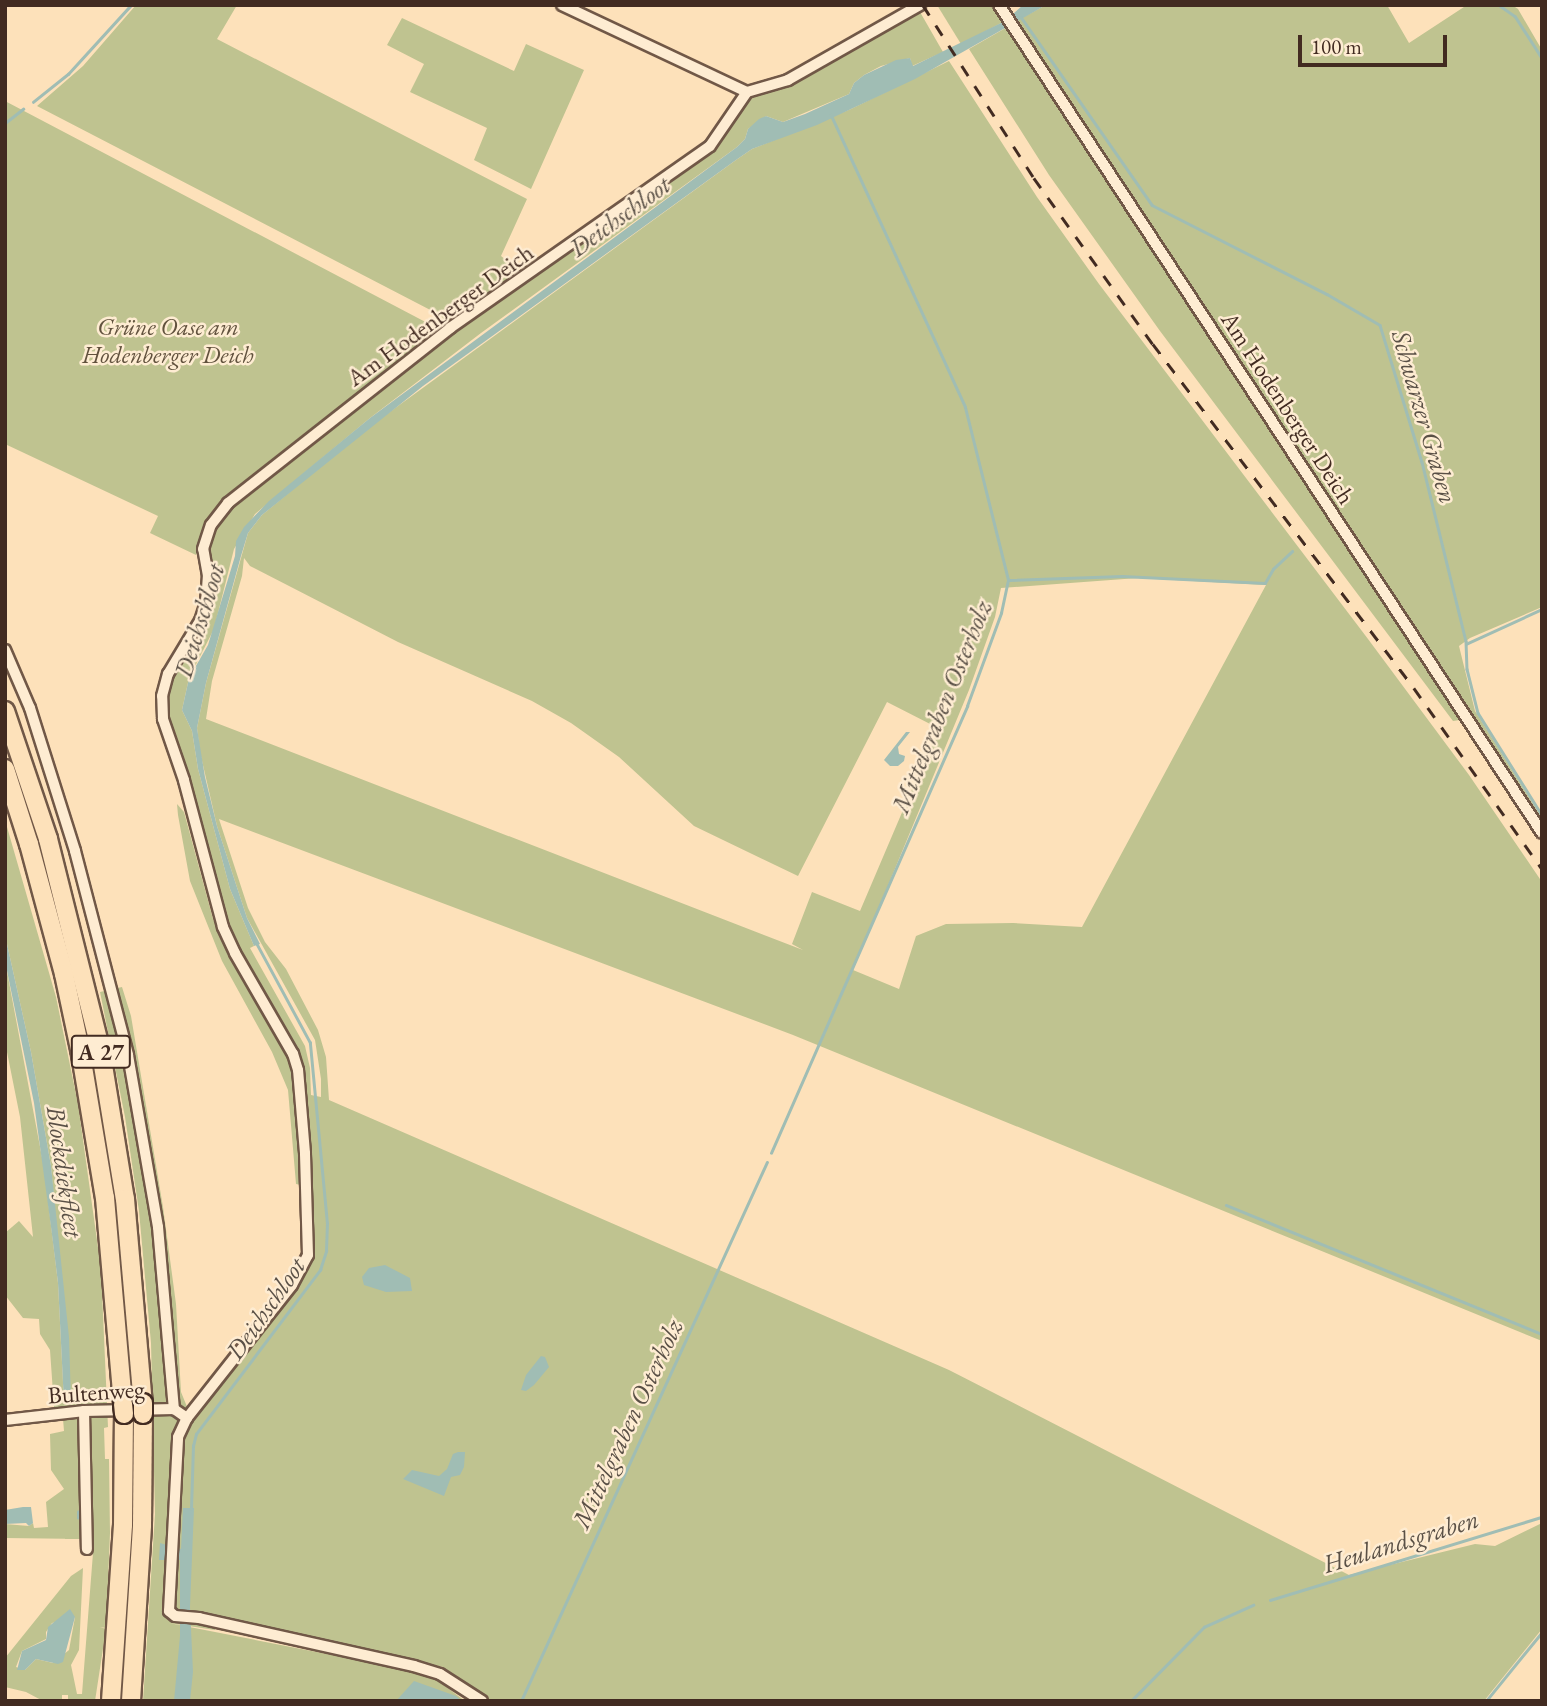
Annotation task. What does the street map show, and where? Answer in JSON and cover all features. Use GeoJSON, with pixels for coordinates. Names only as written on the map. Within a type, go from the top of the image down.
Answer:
{"type":"FeatureCollection","features":[{"type":"Feature","properties":{"kind":"highway","name":"A 27"},"geometry":{"type":"LineString","coordinates":[[5,711],[52,852],[100,1047],[125,1199],[143,1408],[142,1538],[131,1701]]}},
{"type":"Feature","properties":{"kind":"highway","name":"A 27"},"geometry":{"type":"LineString","coordinates":[[5,769],[29,844],[64,974],[80,1049],[105,1198],[124,1409],[122,1525],[111,1701]]}},
{"type":"Feature","properties":{"kind":"street"},"geometry":{"type":"LineString","coordinates":[[562,5],[747,92],[788,80],[920,5]]}},
{"type":"Feature","properties":{"kind":"street","name":"Am Hodenberger Deich"},"geometry":{"type":"LineString","coordinates":[[999,5],[1542,833]]}},
{"type":"Feature","properties":{"kind":"street","name":"Am Hodenberger Deich"},"geometry":{"type":"LineString","coordinates":[[187,1418],[292,1285],[308,1255],[300,1090],[293,1054],[223,927],[184,780],[163,719],[162,696],[168,674],[200,621],[206,603],[208,576],[203,549],[211,525],[228,503],[450,328],[710,146],[747,92]]}},
{"type":"Feature","properties":{"kind":"street"},"geometry":{"type":"LineString","coordinates":[[5,650],[30,708],[75,851],[128,1055],[158,1227],[174,1409]]}},
{"type":"Feature","properties":{"kind":"street","name":"Bultenweg"},"geometry":{"type":"LineString","coordinates":[[5,1420],[84,1410],[174,1409],[187,1418]]}},
{"type":"Feature","properties":{"kind":"street"},"geometry":{"type":"LineString","coordinates":[[84,1410],[87,1549]]}},
{"type":"Feature","properties":{"kind":"street"},"geometry":{"type":"LineString","coordinates":[[187,1418],[178,1437],[169,1611],[175,1616],[199,1618],[414,1665],[440,1674],[482,1701]]}},
{"type":"Feature","properties":{"kind":"green space"},"geometry":{"type":"Polygon","coordinates":[[[136,5],[237,5],[217,39],[527,199],[501,256],[522,273],[451,322],[445,321],[440,315],[37,106],[83,66],[136,5]]]}},
{"type":"Feature","properties":{"kind":"green space"},"geometry":{"type":"Polygon","coordinates":[[[937,5],[997,5],[1005,21],[961,44],[937,5]]]}},
{"type":"Feature","properties":{"kind":"green space"},"geometry":{"type":"Polygon","coordinates":[[[1046,5],[1387,5],[1409,43],[1467,5],[1512,5],[1518,9],[1542,50],[1542,607],[1470,638],[1459,646],[1475,711],[1542,818],[1542,826],[1016,21],[1046,5]]]}},
{"type":"Feature","properties":{"kind":"green space"},"geometry":{"type":"Polygon","coordinates":[[[920,12],[943,52],[912,66],[910,58],[881,66],[854,83],[849,94],[783,122],[766,116],[748,129],[745,139],[737,147],[481,333],[370,418],[255,514],[234,549],[214,629],[189,678],[182,710],[192,731],[198,769],[230,889],[254,946],[250,948],[305,1046],[310,1068],[311,1095],[321,1097],[315,1040],[247,918],[217,826],[197,728],[206,683],[248,533],[262,515],[365,430],[752,149],[851,109],[949,61],[1037,197],[1099,284],[1469,775],[1542,882],[1542,1341],[793,1035],[219,819],[248,908],[265,942],[286,969],[318,1030],[326,1057],[329,1100],[949,1370],[1349,1575],[1475,1544],[1495,1546],[1542,1523],[1542,1629],[1484,1701],[490,1701],[443,1667],[216,1617],[215,1630],[169,1623],[393,1667],[437,1680],[465,1701],[143,1701],[155,1514],[151,1343],[139,1211],[125,1117],[100,992],[122,987],[131,1016],[163,1207],[176,1304],[181,1392],[192,1419],[288,1300],[312,1256],[310,1187],[296,1184],[288,1090],[272,1052],[222,961],[190,881],[178,815],[177,804],[184,812],[213,919],[229,957],[288,1052],[296,1092],[303,1075],[300,1057],[234,941],[169,727],[166,707],[168,687],[197,635],[212,535],[229,507],[446,336],[711,151],[743,104],[754,94],[789,86],[920,12]],[[244,558],[242,576],[212,681],[206,719],[803,950],[792,944],[812,892],[860,911],[938,728],[887,702],[798,876],[694,826],[619,757],[571,723],[532,701],[398,642],[250,566],[244,558]],[[1138,578],[1001,588],[995,617],[969,690],[853,970],[899,989],[916,936],[946,924],[1013,923],[1082,927],[1266,585],[1138,578]]]}},
{"type":"Feature","properties":{"kind":"green space"},"geometry":{"type":"Polygon","coordinates":[[[402,18],[514,71],[526,44],[584,70],[531,189],[474,160],[487,128],[410,92],[424,64],[387,45],[402,18]]]}},
{"type":"Feature","properties":{"kind":"green space"},"geometry":{"type":"Polygon","coordinates":[[[1009,26],[1135,224],[1460,720],[1453,721],[1160,331],[1049,175],[969,49],[1009,26]]]}},
{"type":"Feature","properties":{"kind":"green space","name":"Grüne Oase am Hodenberger Deich"},"geometry":{"type":"Polygon","coordinates":[[[5,101],[435,327],[437,332],[223,502],[212,516],[196,555],[150,533],[158,516],[5,444],[5,101]]]}},
{"type":"Feature","properties":{"kind":"green space"},"geometry":{"type":"Polygon","coordinates":[[[5,820],[56,997],[78,1104],[101,1269],[108,1427],[104,1428],[105,1459],[109,1459],[110,1533],[106,1628],[100,1627],[106,1629],[95,1701],[68,1701],[68,1695],[62,1695],[62,1701],[43,1701],[26,1692],[5,1687],[5,1658],[71,1576],[83,1568],[79,1650],[71,1665],[77,1694],[82,1694],[93,1553],[85,1550],[84,1539],[5,1538],[5,1524],[29,1526],[33,1523],[34,1528],[48,1527],[46,1502],[64,1489],[51,1470],[50,1434],[64,1431],[62,1407],[54,1407],[50,1350],[40,1334],[39,1319],[23,1318],[5,1295],[5,1233],[19,1221],[33,1237],[20,1117],[5,1042],[5,961],[44,1168],[58,1283],[64,1402],[71,1401],[51,1166],[31,1052],[5,935],[5,820]],[[75,1617],[52,1623],[46,1632],[46,1639],[22,1651],[16,1667],[25,1670],[36,1659],[53,1663],[69,1650],[75,1617]]]}},
{"type":"Feature","properties":{"kind":"water"},"geometry":{"type":"Polygon","coordinates":[[[1023,5],[1046,5],[915,79],[817,125],[752,149],[423,386],[262,515],[248,533],[206,683],[197,728],[217,826],[247,918],[260,944],[254,946],[230,889],[198,769],[192,731],[182,710],[189,678],[208,645],[235,556],[236,541],[244,527],[269,501],[370,418],[737,147],[745,139],[748,129],[759,119],[766,116],[783,122],[805,114],[849,94],[854,83],[864,75],[896,60],[910,58],[913,66],[1005,21],[1023,5]]]}},
{"type":"Feature","properties":{"kind":"water"},"geometry":{"type":"Polygon","coordinates":[[[906,732],[910,732],[898,747],[899,754],[905,756],[904,761],[898,766],[890,766],[884,760],[906,732]]]}},
{"type":"Feature","properties":{"kind":"water"},"geometry":{"type":"Polygon","coordinates":[[[5,935],[31,1052],[51,1166],[69,1337],[71,1401],[64,1403],[58,1283],[51,1227],[34,1103],[5,961],[5,935]]]}},
{"type":"Feature","properties":{"kind":"water"},"geometry":{"type":"Polygon","coordinates":[[[385,1265],[410,1278],[412,1291],[386,1292],[364,1285],[362,1277],[369,1268],[385,1265]]]}},
{"type":"Feature","properties":{"kind":"water"},"geometry":{"type":"Polygon","coordinates":[[[541,1356],[545,1357],[549,1367],[534,1385],[526,1391],[521,1390],[526,1375],[541,1356]]]}},
{"type":"Feature","properties":{"kind":"water"},"geometry":{"type":"Polygon","coordinates":[[[465,1452],[464,1467],[460,1475],[451,1477],[444,1496],[403,1479],[412,1470],[439,1476],[447,1469],[453,1454],[465,1452]]]}},
{"type":"Feature","properties":{"kind":"water"},"geometry":{"type":"Polygon","coordinates":[[[31,1507],[33,1523],[29,1526],[26,1523],[5,1524],[5,1510],[31,1507]]]}},
{"type":"Feature","properties":{"kind":"water"},"geometry":{"type":"Polygon","coordinates":[[[183,1508],[194,1508],[190,1607],[193,1672],[190,1701],[174,1701],[180,1636],[180,1560],[159,1560],[160,1543],[181,1549],[183,1508]]]}},
{"type":"Feature","properties":{"kind":"water"},"geometry":{"type":"Polygon","coordinates":[[[70,1609],[75,1617],[63,1662],[58,1664],[36,1659],[25,1670],[17,1670],[22,1651],[46,1640],[48,1627],[70,1609]]]}},
{"type":"Feature","properties":{"kind":"water"},"geometry":{"type":"Polygon","coordinates":[[[414,1681],[456,1696],[462,1701],[396,1701],[414,1681]]]}},
{"type":"Feature","properties":{"kind":"waterway"},"geometry":{"type":"LineString","coordinates":[[33,102],[68,74],[131,5]]}},
{"type":"Feature","properties":{"kind":"waterway"},"geometry":{"type":"LineString","coordinates":[[1499,5],[1515,16],[1542,58]]}},
{"type":"Feature","properties":{"kind":"waterway","name":"Schwarzer Graben"},"geometry":{"type":"LineString","coordinates":[[1021,17],[1152,205],[1327,294],[1380,325],[1422,462],[1466,641],[1467,669],[1478,713],[1542,815]]}},
{"type":"Feature","properties":{"kind":"waterway"},"geometry":{"type":"LineString","coordinates":[[5,123],[23,109]]}},
{"type":"Feature","properties":{"kind":"waterway","name":"Mittelgraben Osterholz"},"geometry":{"type":"LineString","coordinates":[[771,1153],[967,706],[1001,613],[1008,580],[965,407],[831,115]]}},
{"type":"Feature","properties":{"kind":"waterway"},"geometry":{"type":"LineString","coordinates":[[1009,580],[1122,576],[1265,583],[1273,569],[1292,551]]}},
{"type":"Feature","properties":{"kind":"waterway"},"geometry":{"type":"LineString","coordinates":[[1466,644],[1542,609]]}},
{"type":"Feature","properties":{"kind":"waterway","name":"Deichschloot"},"geometry":{"type":"LineString","coordinates":[[191,1509],[193,1446],[196,1434],[320,1270],[326,1251],[327,1224],[310,1043],[256,943]]}},
{"type":"Feature","properties":{"kind":"waterway","name":"Mittelgraben Osterholz"},"geometry":{"type":"LineString","coordinates":[[521,1701],[767,1162]]}},
{"type":"Feature","properties":{"kind":"waterway"},"geometry":{"type":"LineString","coordinates":[[1226,1205],[1542,1334]]}},
{"type":"Feature","properties":{"kind":"waterway","name":"Blockdiekfleet"},"geometry":{"type":"LineString","coordinates":[[78,1512],[78,1518]]}},
{"type":"Feature","properties":{"kind":"waterway","name":"Heulandsgraben"},"geometry":{"type":"LineString","coordinates":[[1270,1600],[1542,1517]]}},
{"type":"Feature","properties":{"kind":"waterway","name":"Heulandsgraben"},"geometry":{"type":"LineString","coordinates":[[1131,1701],[1204,1627],[1253,1605]]}},
{"type":"Feature","properties":{"kind":"waterway","name":"Schwarzer Graben"},"geometry":{"type":"LineString","coordinates":[[1486,1701],[1542,1632]]}},
{"type":"Feature","properties":{"kind":"railway"},"geometry":{"type":"LineString","coordinates":[[923,5],[1034,178],[1153,344],[1414,688],[1542,869]]}}]}
